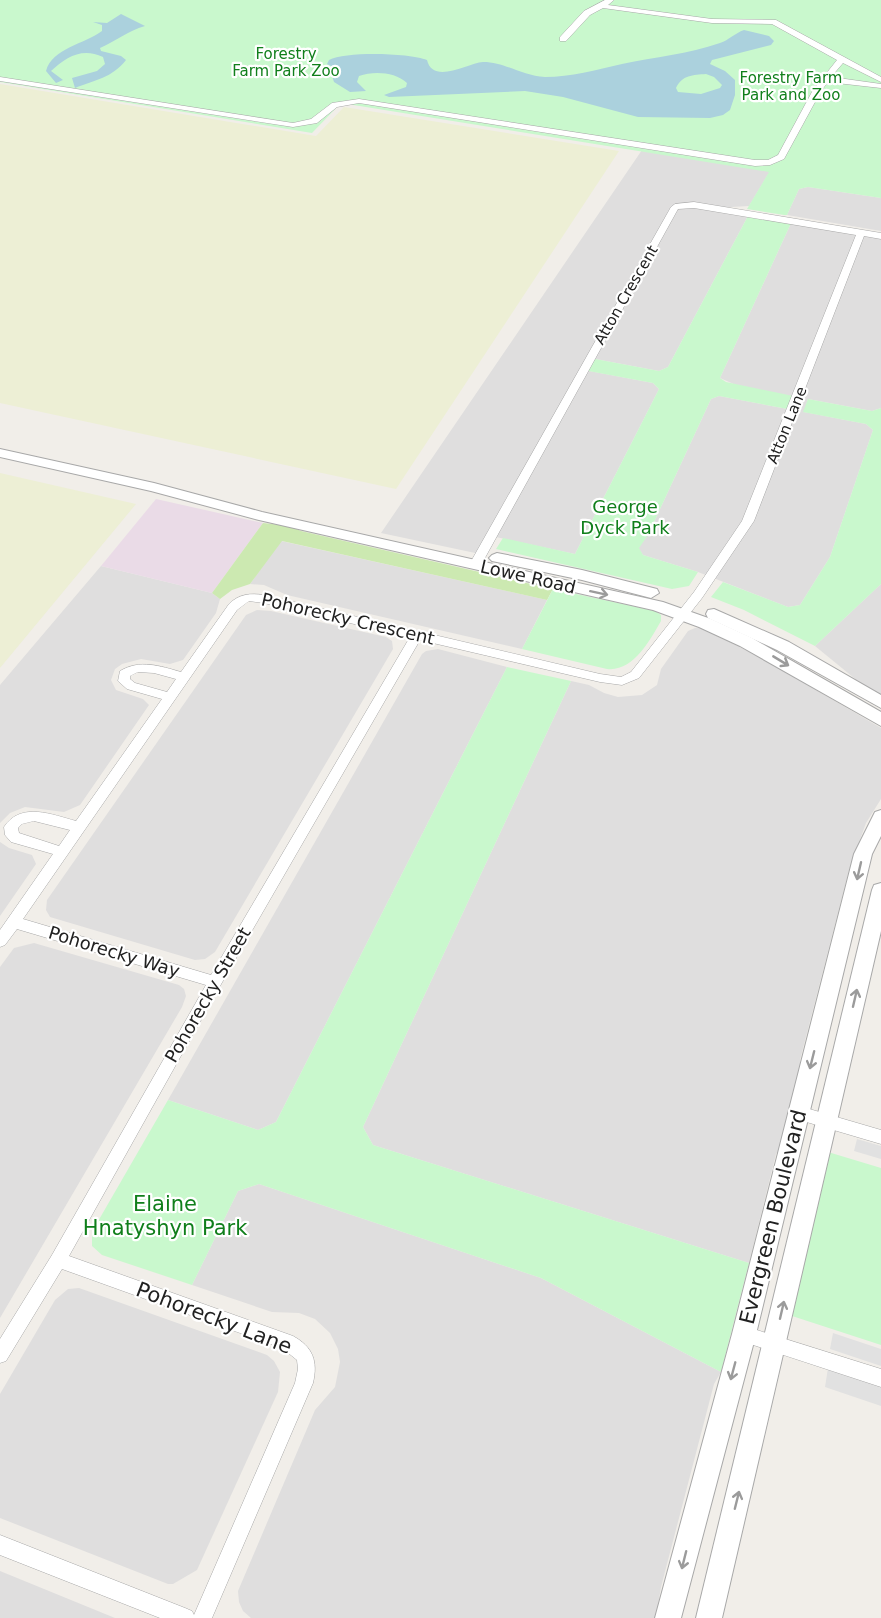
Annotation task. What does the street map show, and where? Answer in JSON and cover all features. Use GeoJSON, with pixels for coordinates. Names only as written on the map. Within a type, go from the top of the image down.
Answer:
{"type":"FeatureCollection","features":[{"type":"Feature","properties":{"kind":"street"},"geometry":{"type":"LineString","coordinates":[[563,39],[587,14],[610,0]]}},
{"type":"Feature","properties":{"kind":"street"},"geometry":{"type":"LineString","coordinates":[[602,6],[712,21],[772,22],[881,80]]}},
{"type":"Feature","properties":{"kind":"street"},"geometry":{"type":"LineString","coordinates":[[0,79],[286,125],[314,121],[335,105],[359,101],[755,163],[770,162],[781,157],[817,90],[841,60]]}},
{"type":"Feature","properties":{"kind":"street"},"geometry":{"type":"LineString","coordinates":[[826,79],[881,86]]}},
{"type":"Feature","properties":{"kind":"street","name":"Atton Crescent"},"geometry":{"type":"LineString","coordinates":[[477,560],[675,207],[694,205],[881,236]]}},
{"type":"Feature","properties":{"kind":"street","name":"Atton Lane"},"geometry":{"type":"LineString","coordinates":[[687,610],[748,521],[861,233]]}},
{"type":"Feature","properties":{"kind":"street","name":"Lowe Road"},"geometry":{"type":"LineString","coordinates":[[0,453],[154,487],[260,516],[477,560],[657,606],[687,610],[764,636],[881,702]]}},
{"type":"Feature","properties":{"kind":"street","name":"Pohorecky Crescent"},"geometry":{"type":"LineString","coordinates":[[0,941],[233,607],[245,597],[276,602],[600,678],[622,681],[640,671],[687,610]]}},
{"type":"Feature","properties":{"kind":"street","name":"Lowe Road"},"geometry":{"type":"LineString","coordinates":[[687,610],[724,632],[767,653],[881,720]]}},
{"type":"Feature","properties":{"kind":"street","name":"Pohorecky Street"},"geometry":{"type":"LineString","coordinates":[[0,1355],[58,1260],[215,982],[417,635]]}},
{"type":"Feature","properties":{"kind":"street"},"geometry":{"type":"LineString","coordinates":[[172,697],[130,686],[124,681],[124,674],[133,668],[144,667],[185,678]]}},
{"type":"Feature","properties":{"kind":"street"},"geometry":{"type":"LineString","coordinates":[[62,852],[16,838],[12,835],[11,827],[21,818],[31,816],[79,827]]}},
{"type":"Feature","properties":{"kind":"street","name":"Evergreen Boulevard"},"geometry":{"type":"LineString","coordinates":[[668,1618],[744,1334],[863,854],[881,817]]}},
{"type":"Feature","properties":{"kind":"street","name":"Evergreen Boulevard"},"geometry":{"type":"LineString","coordinates":[[709,1618],[881,890]]}},
{"type":"Feature","properties":{"kind":"street","name":"Pohorecky Way"},"geometry":{"type":"LineString","coordinates":[[13,922],[215,982]]}},
{"type":"Feature","properties":{"kind":"street"},"geometry":{"type":"LineString","coordinates":[[799,1113],[881,1137]]}},
{"type":"Feature","properties":{"kind":"street","name":"Pohorecky Lane"},"geometry":{"type":"LineString","coordinates":[[58,1260],[279,1339],[297,1347],[306,1360],[308,1366],[304,1383],[202,1618]]}},
{"type":"Feature","properties":{"kind":"street"},"geometry":{"type":"LineString","coordinates":[[744,1334],[881,1378]]}},
{"type":"Feature","properties":{"kind":"street"},"geometry":{"type":"LineString","coordinates":[[0,1545],[185,1618]]}},
{"type":"Feature","properties":{"kind":"shaded area"},"geometry":{"type":"Polygon","coordinates":[[[642,150],[770,171],[749,206],[713,208],[749,214],[668,367],[659,371],[590,358],[584,370],[653,383],[659,389],[575,554],[491,536],[480,554],[381,533],[642,150]]]}},
{"type":"Feature","properties":{"kind":"shaded area"},"geometry":{"type":"Polygon","coordinates":[[[808,187],[881,198],[881,231],[787,215],[799,189],[808,187]]]}},
{"type":"Feature","properties":{"kind":"shaded area"},"geometry":{"type":"Polygon","coordinates":[[[792,221],[881,236],[881,408],[872,411],[808,399],[804,412],[866,424],[873,430],[830,557],[800,605],[788,607],[698,572],[643,555],[638,548],[648,535],[711,399],[719,396],[793,410],[720,378],[792,221]]]}},
{"type":"Feature","properties":{"kind":"shaded area"},"geometry":{"type":"Polygon","coordinates":[[[156,499],[263,523],[212,593],[101,566],[156,499]]]}},
{"type":"Feature","properties":{"kind":"shaded area"},"geometry":{"type":"Polygon","coordinates":[[[281,541],[547,600],[522,649],[287,595],[264,585],[250,584],[281,541]]]}},
{"type":"Feature","properties":{"kind":"shaded area"},"geometry":{"type":"Polygon","coordinates":[[[101,566],[212,593],[220,599],[216,613],[183,660],[170,664],[141,659],[122,664],[115,669],[111,680],[116,690],[143,699],[149,705],[80,805],[64,812],[25,807],[10,813],[0,823],[0,685],[101,566]]]}},
{"type":"Feature","properties":{"kind":"shaded area"},"geometry":{"type":"Polygon","coordinates":[[[881,584],[881,700],[815,646],[881,584]]]}},
{"type":"Feature","properties":{"kind":"shaded area"},"geometry":{"type":"Polygon","coordinates":[[[257,610],[271,611],[386,637],[392,641],[393,649],[215,952],[205,959],[195,960],[50,917],[46,910],[47,900],[246,615],[257,610]]]}},
{"type":"Feature","properties":{"kind":"shaded area"},"geometry":{"type":"Polygon","coordinates":[[[704,628],[770,663],[881,728],[881,799],[866,823],[849,870],[800,1060],[801,1069],[781,1147],[776,1154],[749,1263],[373,1145],[363,1127],[571,681],[589,685],[618,697],[642,695],[657,685],[661,669],[688,631],[704,628]]]}},
{"type":"Feature","properties":{"kind":"shaded area"},"geometry":{"type":"Polygon","coordinates":[[[438,649],[507,667],[276,1122],[258,1130],[168,1100],[422,654],[438,649]]]}},
{"type":"Feature","properties":{"kind":"shaded area"},"geometry":{"type":"Polygon","coordinates":[[[0,842],[9,848],[32,855],[36,864],[0,916],[0,842]]]}},
{"type":"Feature","properties":{"kind":"shaded area"},"geometry":{"type":"Polygon","coordinates":[[[34,943],[179,985],[184,989],[186,996],[182,1007],[0,1318],[0,967],[14,948],[34,943]]]}},
{"type":"Feature","properties":{"kind":"shaded area"},"geometry":{"type":"Polygon","coordinates":[[[857,1139],[881,1146],[881,1159],[854,1151],[857,1139]]]}},
{"type":"Feature","properties":{"kind":"shaded area"},"geometry":{"type":"Polygon","coordinates":[[[259,1184],[541,1278],[721,1372],[714,1384],[661,1587],[658,1605],[660,1618],[251,1618],[243,1611],[238,1591],[315,1410],[335,1387],[340,1362],[338,1349],[330,1333],[315,1319],[299,1313],[272,1312],[192,1285],[238,1191],[259,1184]]]}},
{"type":"Feature","properties":{"kind":"shaded area"},"geometry":{"type":"Polygon","coordinates":[[[79,1288],[267,1355],[274,1361],[280,1372],[278,1392],[197,1570],[173,1584],[0,1518],[0,1394],[55,1300],[68,1289],[79,1288]]]}},
{"type":"Feature","properties":{"kind":"shaded area"},"geometry":{"type":"Polygon","coordinates":[[[833,1333],[881,1349],[881,1366],[830,1349],[833,1333]]]}},
{"type":"Feature","properties":{"kind":"shaded area"},"geometry":{"type":"Polygon","coordinates":[[[828,1368],[881,1386],[881,1406],[825,1387],[828,1368]]]}},
{"type":"Feature","properties":{"kind":"shaded area"},"geometry":{"type":"Polygon","coordinates":[[[0,1571],[115,1618],[0,1618],[0,1571]]]}},
{"type":"Feature","properties":{"kind":"green space","name":"Forestry Farm Park and Zoo"},"geometry":{"type":"Polygon","coordinates":[[[0,0],[881,0],[881,198],[808,187],[799,189],[787,215],[784,215],[747,209],[769,172],[341,103],[312,133],[0,82],[0,0]]]}},
{"type":"Feature","properties":{"kind":"green space"},"geometry":{"type":"Polygon","coordinates":[[[0,84],[316,136],[344,107],[619,151],[396,489],[0,403],[0,84]]]}},
{"type":"Feature","properties":{"kind":"green space","name":"George Dyck Park"},"geometry":{"type":"Polygon","coordinates":[[[749,214],[792,221],[720,378],[726,382],[798,397],[793,410],[719,396],[711,399],[648,535],[639,548],[643,555],[698,572],[689,586],[672,589],[496,549],[503,538],[575,554],[659,389],[653,383],[583,370],[590,358],[659,371],[668,367],[749,214]]]}},
{"type":"Feature","properties":{"kind":"green space"},"geometry":{"type":"Polygon","coordinates":[[[808,399],[872,411],[881,408],[881,584],[815,646],[744,610],[711,597],[723,582],[788,607],[800,605],[830,557],[873,430],[866,424],[803,412],[808,399]]]}},
{"type":"Feature","properties":{"kind":"green space"},"geometry":{"type":"Polygon","coordinates":[[[0,473],[136,504],[0,668],[0,473]]]}},
{"type":"Feature","properties":{"kind":"green space"},"geometry":{"type":"Polygon","coordinates":[[[263,523],[290,526],[301,531],[553,589],[547,600],[282,541],[250,584],[232,590],[220,599],[212,593],[263,523]]]}},
{"type":"Feature","properties":{"kind":"green space"},"geometry":{"type":"Polygon","coordinates":[[[553,589],[655,611],[661,615],[661,621],[640,653],[633,660],[616,669],[607,669],[522,649],[553,589]]]}},
{"type":"Feature","properties":{"kind":"green space","name":"Elaine Hnatyshyn Park"},"geometry":{"type":"Polygon","coordinates":[[[507,667],[571,681],[363,1127],[373,1145],[749,1263],[721,1372],[541,1278],[259,1184],[238,1191],[192,1285],[102,1255],[92,1246],[92,1235],[97,1223],[168,1100],[258,1130],[276,1122],[507,667]]]}},
{"type":"Feature","properties":{"kind":"green space"},"geometry":{"type":"Polygon","coordinates":[[[828,1152],[881,1168],[881,1345],[789,1315],[828,1152]]]}},
{"type":"Feature","properties":{"kind":"water"},"geometry":{"type":"Polygon","coordinates":[[[121,14],[145,26],[100,48],[101,51],[121,56],[126,60],[121,66],[103,78],[75,88],[72,78],[97,71],[105,64],[103,57],[81,53],[62,62],[51,71],[63,80],[56,83],[46,71],[49,63],[70,47],[102,31],[102,25],[93,22],[107,23],[121,14]]]}},
{"type":"Feature","properties":{"kind":"water"},"geometry":{"type":"Polygon","coordinates":[[[741,31],[769,36],[774,41],[771,45],[712,60],[710,64],[725,71],[735,80],[735,95],[730,110],[723,115],[710,118],[638,117],[563,97],[525,91],[389,97],[384,95],[406,87],[407,83],[397,77],[371,73],[359,76],[357,82],[366,91],[350,92],[334,82],[331,73],[335,68],[327,64],[329,60],[349,55],[393,55],[427,60],[436,71],[443,72],[483,62],[499,64],[537,76],[555,77],[696,50],[723,42],[741,31]],[[706,74],[688,76],[681,80],[676,88],[678,92],[701,94],[720,88],[722,85],[714,77],[706,74]]]}},
{"type":"Feature","properties":{"kind":"park label","name":"Forestry Farm Park Zoo"},"geometry":{"type":"Point","coordinates":[286,62]}}]}
